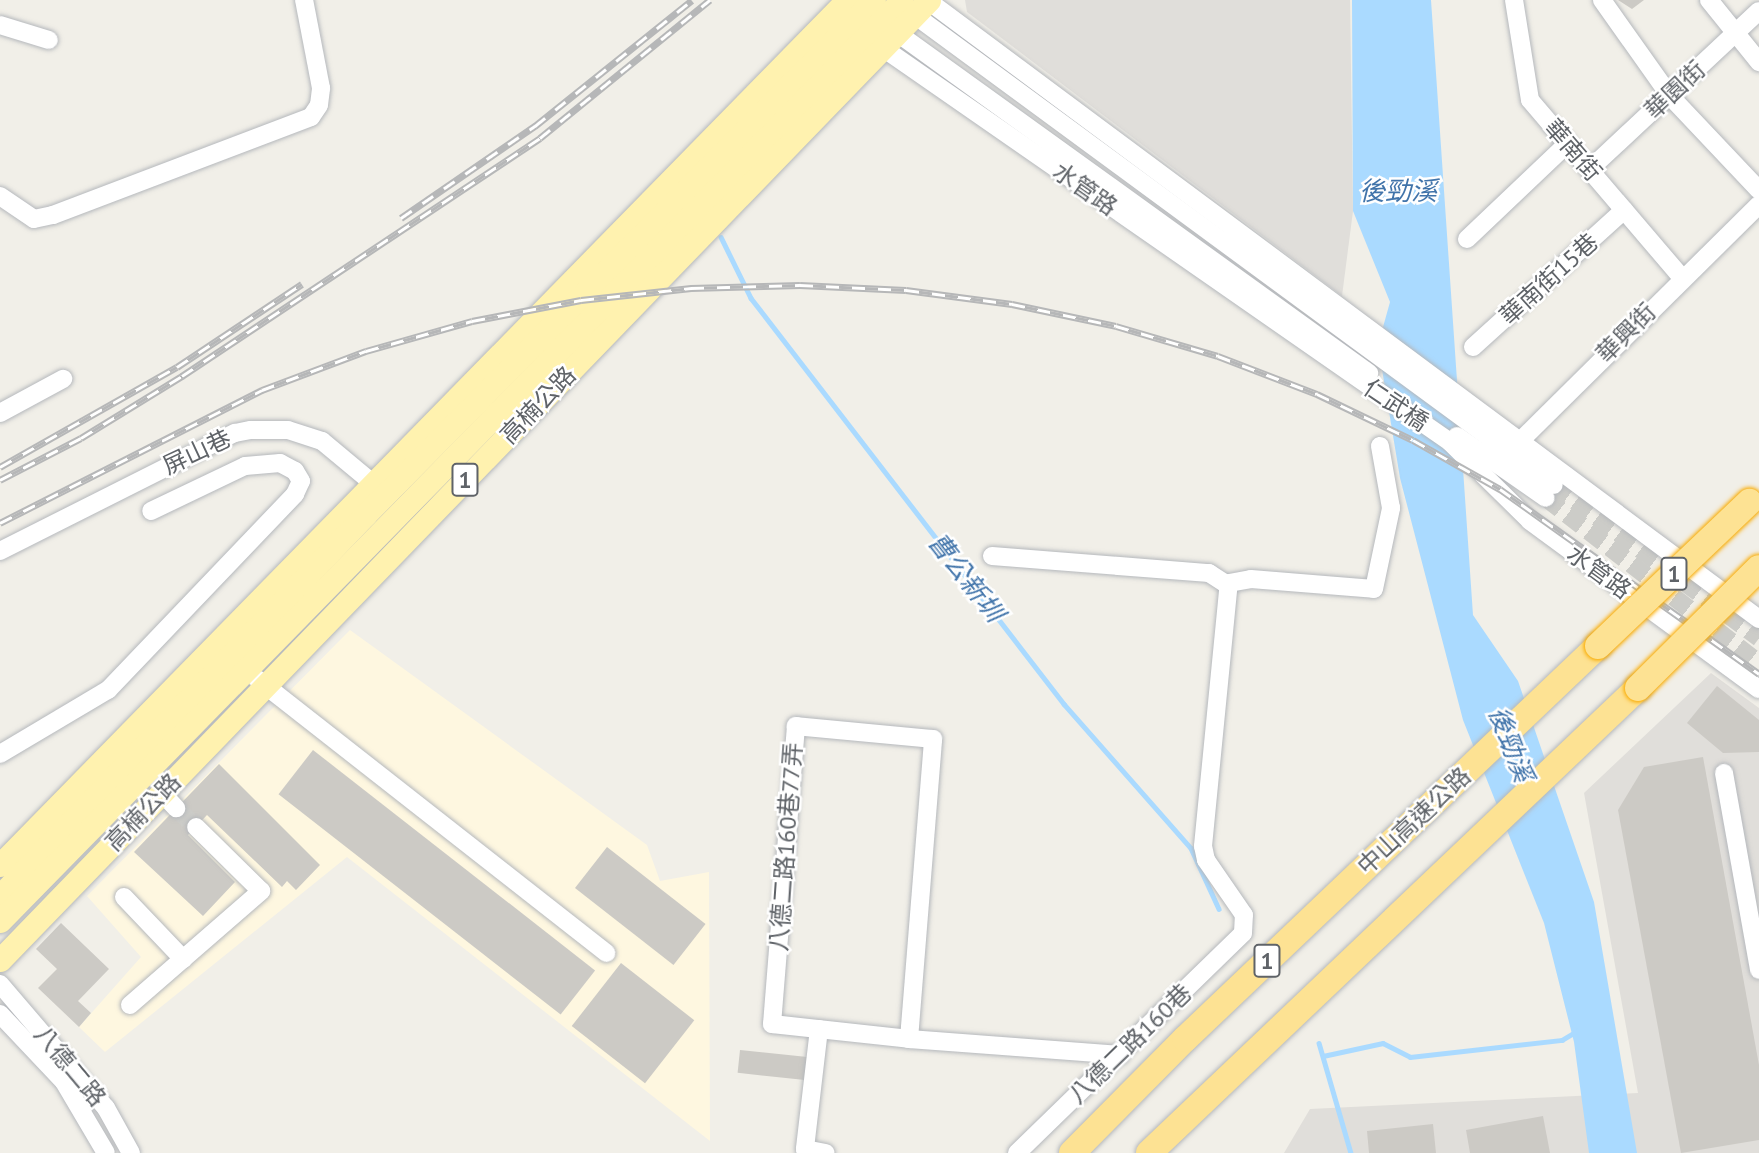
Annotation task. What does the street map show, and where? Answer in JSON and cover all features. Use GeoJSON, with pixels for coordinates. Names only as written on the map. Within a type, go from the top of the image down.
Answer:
{"type":"FeatureCollection","features":[{"type":"Feature","properties":{"kind":"highway","name":"中山高速公路"},"geometry":{"type":"LineString","coordinates":[[1072,1153],[1185,1039],[1754,497]]}},
{"type":"Feature","properties":{"kind":"highway","name":"1"},"geometry":{"type":"LineString","coordinates":[[1149,1153],[1638,688],[1759,568]]}},
{"type":"Feature","properties":{"kind":"main road","name":"高楠公路"},"geometry":{"type":"LineString","coordinates":[[0,896],[387,495],[866,17],[913,3]]}},
{"type":"Feature","properties":{"kind":"main road","name":"高楠公路"},"geometry":{"type":"LineString","coordinates":[[0,865],[387,495],[866,17]]}},
{"type":"Feature","properties":{"kind":"main road","name":"高楠公路"},"geometry":{"type":"LineString","coordinates":[[0,921],[421,527],[866,17]]}},
{"type":"Feature","properties":{"kind":"main road","name":"高楠公路"},"geometry":{"type":"LineString","coordinates":[[0,960],[169,800],[387,495]]}},
{"type":"Feature","properties":{"kind":"street"},"geometry":{"type":"LineString","coordinates":[[0,197],[34,219],[53,215],[311,117],[319,105],[321,88],[304,0]]}},
{"type":"Feature","properties":{"kind":"street","name":"華南街"},"geometry":{"type":"LineString","coordinates":[[1514,0],[1530,100],[1681,277]]}},
{"type":"Feature","properties":{"kind":"street"},"geometry":{"type":"LineString","coordinates":[[1602,0],[1670,96],[1759,190]]}},
{"type":"Feature","properties":{"kind":"street"},"geometry":{"type":"LineString","coordinates":[[1709,0],[1734,35],[1759,62]]}},
{"type":"Feature","properties":{"kind":"street","name":"水管路"},"geometry":{"type":"LineString","coordinates":[[913,3],[1362,335]]}},
{"type":"Feature","properties":{"kind":"street","name":"華園街"},"geometry":{"type":"LineString","coordinates":[[1590,169],[1759,11]]}},
{"type":"Feature","properties":{"kind":"street","name":"水管路"},"geometry":{"type":"LineString","coordinates":[[866,17],[1345,363]]}},
{"type":"Feature","properties":{"kind":"street"},"geometry":{"type":"LineString","coordinates":[[0,25],[49,40]]}},
{"type":"Feature","properties":{"kind":"street"},"geometry":{"type":"LineString","coordinates":[[1467,239],[1568,143]]}},
{"type":"Feature","properties":{"kind":"street","name":"華興街"},"geometry":{"type":"LineString","coordinates":[[1508,454],[1681,277],[1759,205]]}},
{"type":"Feature","properties":{"kind":"street","name":"華南街15巷"},"geometry":{"type":"LineString","coordinates":[[1473,347],[1624,210]]}},
{"type":"Feature","properties":{"kind":"street","name":"仁武橋"},"geometry":{"type":"LineString","coordinates":[[1362,335],[1465,411],[1508,454]]}},
{"type":"Feature","properties":{"kind":"street","name":"仁武橋"},"geometry":{"type":"LineString","coordinates":[[1345,363],[1451,437]]}},
{"type":"Feature","properties":{"kind":"street"},"geometry":{"type":"LineString","coordinates":[[0,413],[63,379]]}},
{"type":"Feature","properties":{"kind":"street","name":"屏山巷"},"geometry":{"type":"LineString","coordinates":[[0,551],[235,433],[251,430],[288,429],[322,441],[421,527]]}},
{"type":"Feature","properties":{"kind":"street"},"geometry":{"type":"LineString","coordinates":[[1451,437],[1508,454],[1759,619]]}},
{"type":"Feature","properties":{"kind":"street","name":"水管路"},"geometry":{"type":"LineString","coordinates":[[1451,437],[1530,521],[1759,689]]}},
{"type":"Feature","properties":{"kind":"street"},"geometry":{"type":"LineString","coordinates":[[992,555],[1209,573],[1229,586],[1251,579],[1374,589],[1391,508],[1380,446]]}},
{"type":"Feature","properties":{"kind":"street"},"geometry":{"type":"LineString","coordinates":[[1508,454],[1550,492]]}},
{"type":"Feature","properties":{"kind":"street"},"geometry":{"type":"LineString","coordinates":[[0,754],[108,690],[295,494],[301,481],[295,471],[280,463],[245,466],[151,511]]}},
{"type":"Feature","properties":{"kind":"street","name":"八德二路160巷"},"geometry":{"type":"LineString","coordinates":[[1017,1153],[1243,933],[1244,915],[1206,860],[1203,846],[1229,586]]}},
{"type":"Feature","properties":{"kind":"street"},"geometry":{"type":"LineString","coordinates":[[257,679],[606,953]]}},
{"type":"Feature","properties":{"kind":"street","name":"八德二路160巷77弄"},"geometry":{"type":"LineString","coordinates":[[909,1039],[933,739],[796,726],[772,1024],[909,1039],[1120,1055]]}},
{"type":"Feature","properties":{"kind":"street"},"geometry":{"type":"LineString","coordinates":[[1724,773],[1759,970]]}},
{"type":"Feature","properties":{"kind":"street"},"geometry":{"type":"LineString","coordinates":[[130,1005],[261,891],[196,827]]}},
{"type":"Feature","properties":{"kind":"street"},"geometry":{"type":"LineString","coordinates":[[124,897],[183,959]]}},
{"type":"Feature","properties":{"kind":"street","name":"八德二路"},"geometry":{"type":"LineString","coordinates":[[0,984],[99,1098],[131,1153]]}},
{"type":"Feature","properties":{"kind":"street","name":"八德二路"},"geometry":{"type":"LineString","coordinates":[[0,1014],[64,1082],[106,1153]]}},
{"type":"Feature","properties":{"kind":"street"},"geometry":{"type":"LineString","coordinates":[[819,1029],[805,1149],[826,1153]]}},
{"type":"Feature","properties":{"kind":"shaded area"},"geometry":{"type":"Polygon","coordinates":[[[965,0],[1350,0],[1353,211],[1342,296],[967,12],[965,0]]]}},
{"type":"Feature","properties":{"kind":"shaded area"},"geometry":{"type":"Polygon","coordinates":[[[350,630],[647,845],[660,881],[709,872],[710,1141],[347,857],[105,1052],[79,1027],[141,957],[87,896],[350,630]]]}},
{"type":"Feature","properties":{"kind":"shaded area"},"geometry":{"type":"Polygon","coordinates":[[[1711,673],[1759,708],[1759,1153],[1284,1153],[1310,1109],[1638,1093],[1584,793],[1711,673]]]}},
{"type":"Feature","properties":{"kind":"water","name":"後勁溪"},"geometry":{"type":"Polygon","coordinates":[[[1352,0],[1431,0],[1473,615],[1518,681],[1594,902],[1637,1153],[1589,1153],[1574,1042],[1544,923],[1463,720],[1400,478],[1378,345],[1390,302],[1353,211],[1352,0]]]}},
{"type":"Feature","properties":{"kind":"building"},"geometry":{"type":"Polygon","coordinates":[[[1618,0],[1644,0],[1632,9],[1618,0]]]}},
{"type":"Feature","properties":{"kind":"building"},"geometry":{"type":"Polygon","coordinates":[[[1717,686],[1759,720],[1759,752],[1723,753],[1687,723],[1717,686]]]}},
{"type":"Feature","properties":{"kind":"building"},"geometry":{"type":"Polygon","coordinates":[[[313,750],[595,970],[561,1015],[279,794],[313,750]]]}},
{"type":"Feature","properties":{"kind":"building"},"geometry":{"type":"Polygon","coordinates":[[[1703,757],[1759,1065],[1759,1140],[1681,1153],[1618,810],[1644,767],[1703,757]]]}},
{"type":"Feature","properties":{"kind":"building"},"geometry":{"type":"Polygon","coordinates":[[[219,764],[320,865],[296,890],[287,881],[282,887],[207,815],[188,835],[235,882],[203,916],[134,852],[219,764]]]}},
{"type":"Feature","properties":{"kind":"building"},"geometry":{"type":"Polygon","coordinates":[[[607,847],[706,924],[673,965],[575,888],[607,847]]]}},
{"type":"Feature","properties":{"kind":"building"},"geometry":{"type":"Polygon","coordinates":[[[61,923],[109,969],[78,1001],[91,1013],[79,1027],[38,988],[57,969],[36,949],[61,923]]]}},
{"type":"Feature","properties":{"kind":"building"},"geometry":{"type":"Polygon","coordinates":[[[621,963],[694,1020],[645,1083],[572,1026],[621,963]]]}},
{"type":"Feature","properties":{"kind":"building"},"geometry":{"type":"Polygon","coordinates":[[[740,1050],[810,1057],[807,1080],[738,1073],[740,1050]]]}},
{"type":"Feature","properties":{"kind":"building"},"geometry":{"type":"Polygon","coordinates":[[[1543,1116],[1550,1153],[1470,1153],[1466,1130],[1543,1116]]]}},
{"type":"Feature","properties":{"kind":"building"},"geometry":{"type":"Polygon","coordinates":[[[1433,1124],[1436,1153],[1369,1153],[1367,1131],[1433,1124]]]}},
{"type":"Feature","properties":{"kind":"waterway","name":"曹公新圳"},"geometry":{"type":"LineString","coordinates":[[721,237],[751,298],[1064,704],[1191,848],[1219,909]]}},
{"type":"Feature","properties":{"kind":"waterway"},"geometry":{"type":"LineString","coordinates":[[1323,1056],[1383,1043],[1410,1057],[1562,1040],[1577,1031]]}},
{"type":"Feature","properties":{"kind":"waterway","name":"曹公新圳"},"geometry":{"type":"LineString","coordinates":[[1319,1043],[1351,1153]]}},
{"type":"Feature","properties":{"kind":"tunnel"},"geometry":{"type":"LineString","coordinates":[[1554,485],[1759,638]]}},
{"type":"Feature","properties":{"kind":"tunnel"},"geometry":{"type":"LineString","coordinates":[[1546,498],[1759,663]]}},
{"type":"Feature","properties":{"kind":"tunnel"},"geometry":{"type":"LineString","coordinates":[[176,808],[196,827]]}},
{"type":"Feature","properties":{"kind":"railway"},"geometry":{"type":"LineString","coordinates":[[401,218],[535,126],[692,0]]}},
{"type":"Feature","properties":{"kind":"railway"},"geometry":{"type":"LineString","coordinates":[[0,480],[81,438],[182,376],[540,138],[710,0]]}},
{"type":"Feature","properties":{"kind":"railway"},"geometry":{"type":"LineString","coordinates":[[0,467],[177,367],[302,284]]}},
{"type":"Feature","properties":{"kind":"railway"},"geometry":{"type":"LineString","coordinates":[[0,523],[262,390],[366,351],[472,321],[581,300],[691,288],[800,285],[906,290],[1012,304],[1116,326],[1218,356],[1317,394],[1413,440],[1500,489],[1759,674]]}}]}
